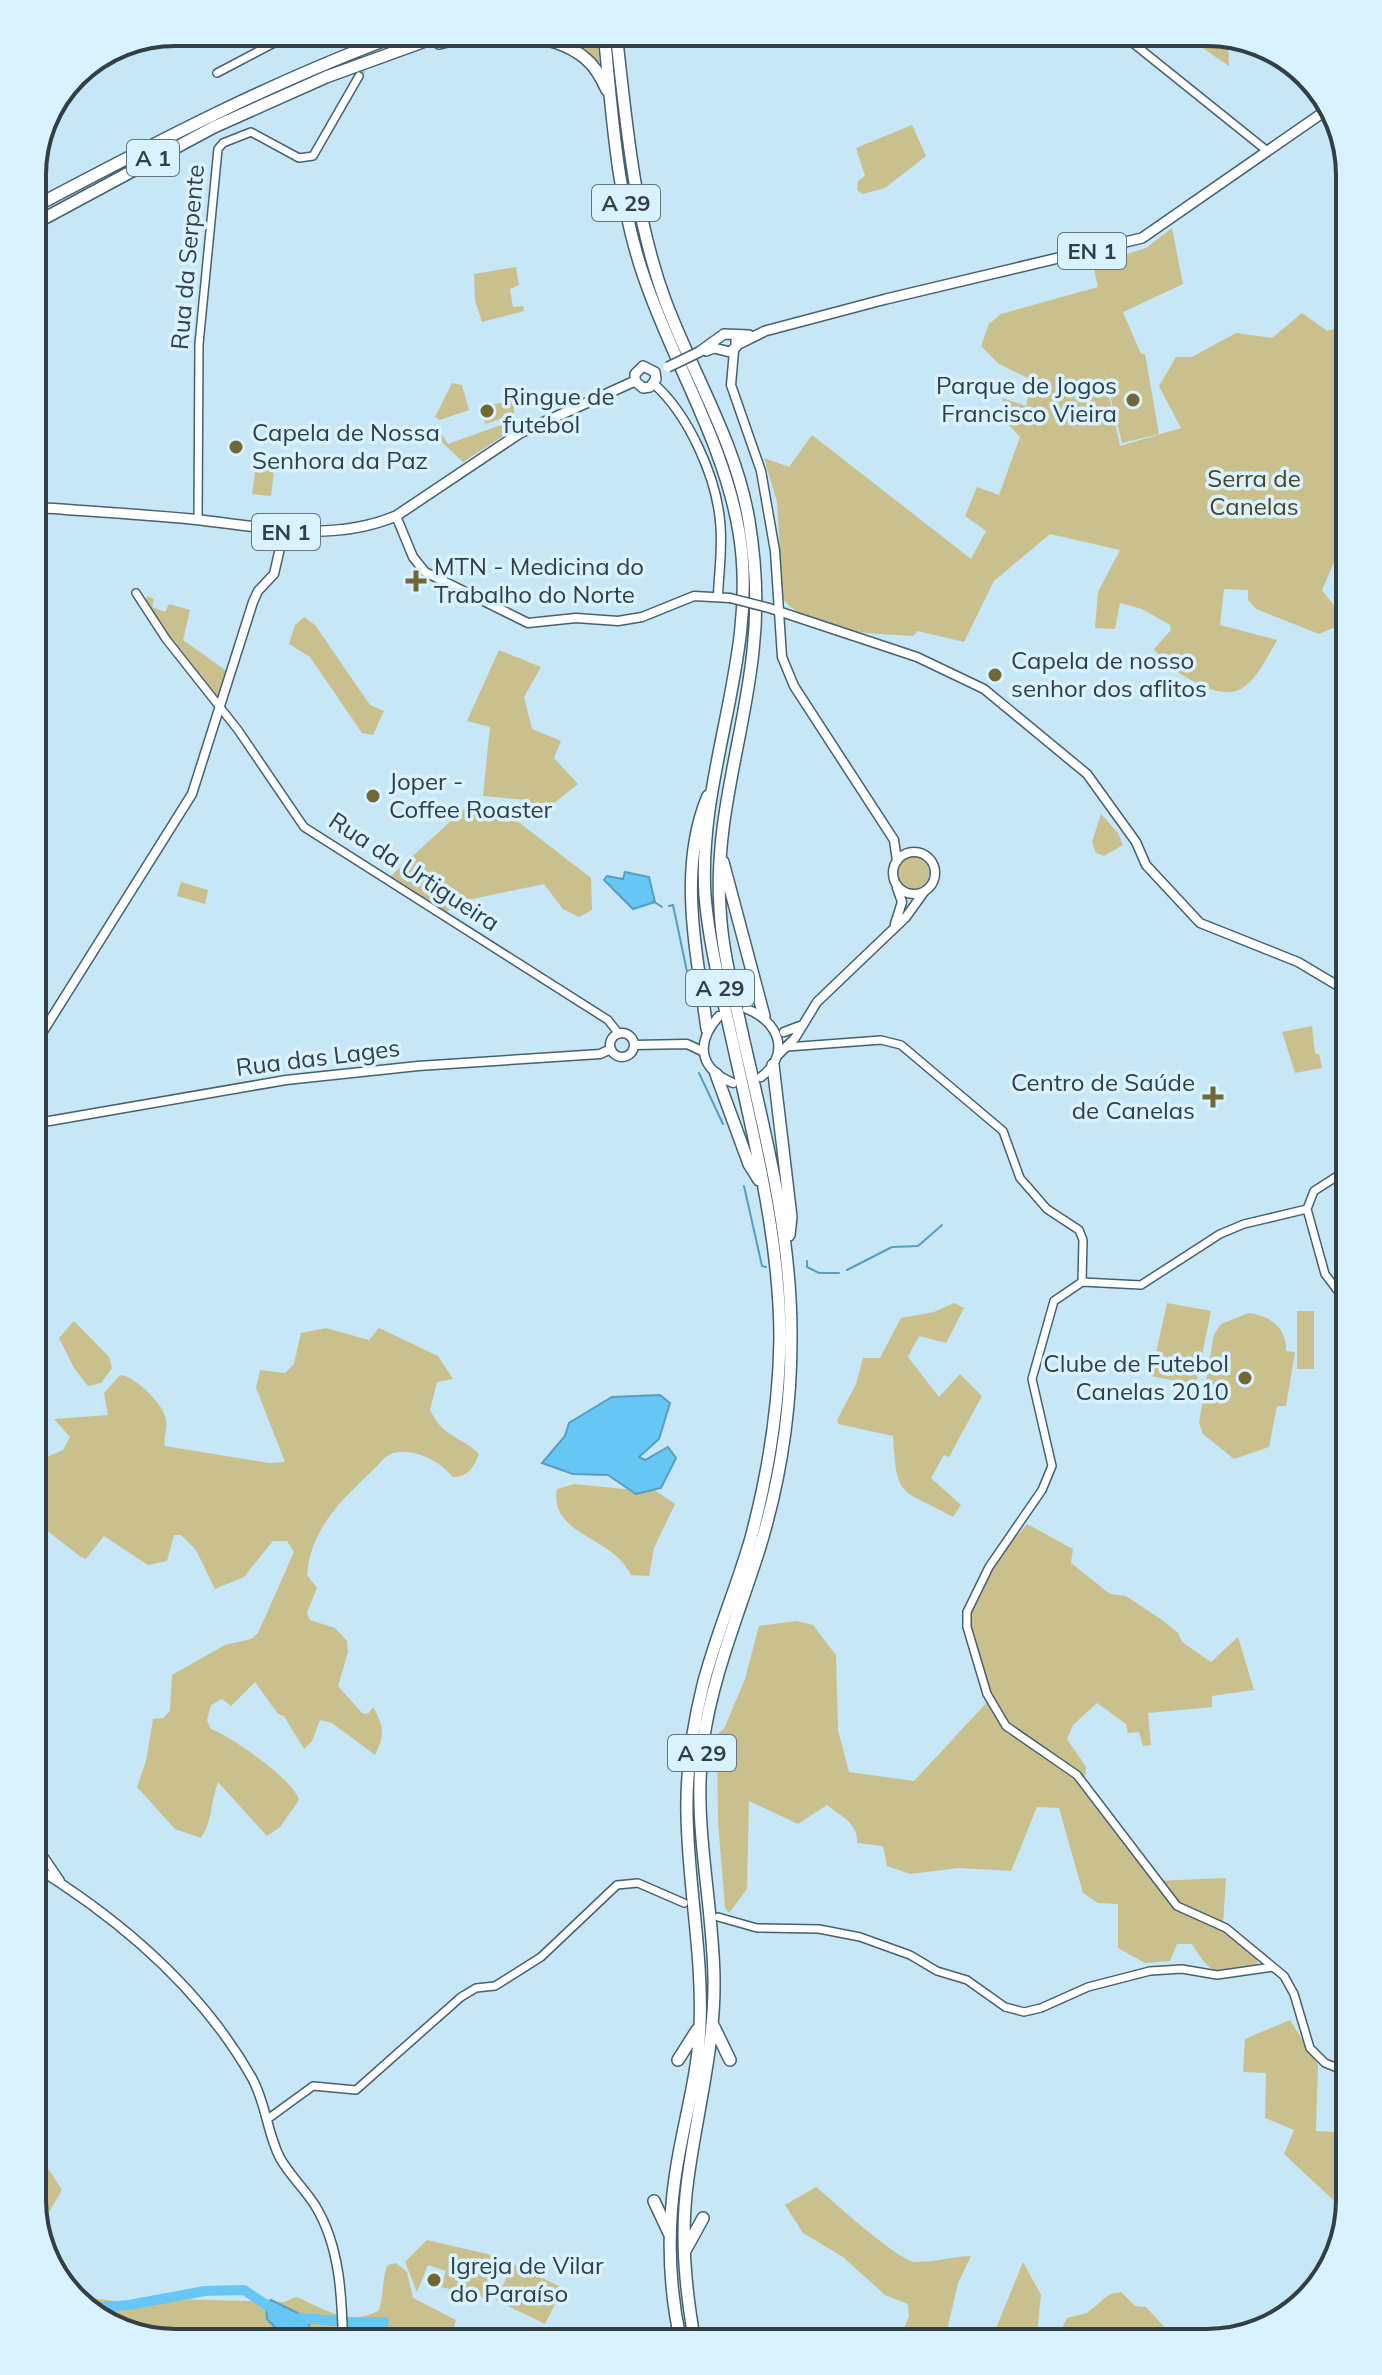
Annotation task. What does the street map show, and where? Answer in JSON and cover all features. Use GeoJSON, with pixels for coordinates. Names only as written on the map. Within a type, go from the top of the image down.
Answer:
{"type":"FeatureCollection","features":[{"type":"Feature","properties":{"kind":"highway","name":"A 1"},"geometry":{"type":"LineString","coordinates":[[46,201],[231,104],[371,46]]}},
{"type":"Feature","properties":{"kind":"highway","name":"A 1"},"geometry":{"type":"LineString","coordinates":[[46,217],[214,127],[326,77],[407,46]]}},
{"type":"Feature","properties":{"kind":"highway"},"geometry":{"type":"LineString","coordinates":[[560,46],[585,57],[611,97]]}},
{"type":"Feature","properties":{"kind":"highway","name":"A 29"},"geometry":{"type":"LineString","coordinates":[[606,46],[631,236],[654,306],[720,462],[739,531],[744,571],[738,656],[711,788],[705,894],[715,964],[762,1185],[778,1295],[779,1360],[768,1464],[751,1537],[704,1682],[692,1742],[687,1807],[709,2069],[688,2179],[683,2257],[693,2329]]}},
{"type":"Feature","properties":{"kind":"highway","name":"A 29"},"geometry":{"type":"LineString","coordinates":[[618,46],[633,160],[649,247],[675,326],[725,436],[750,530],[755,572],[753,654],[728,781],[720,856],[720,915],[727,964],[788,1243],[791,1377],[780,1467],[761,1542],[715,1686],[703,1743],[700,1844],[714,1977],[675,2177],[670,2261],[679,2329]]}},
{"type":"Feature","properties":{"kind":"highway"},"geometry":{"type":"LineString","coordinates":[[706,1031],[691,905],[700,821],[711,788]]}},
{"type":"Feature","properties":{"kind":"highway"},"geometry":{"type":"LineString","coordinates":[[720,856],[764,1016]]}},
{"type":"Feature","properties":{"kind":"highway"},"geometry":{"type":"LineString","coordinates":[[775,1061],[791,1217],[788,1243]]}},
{"type":"Feature","properties":{"kind":"highway"},"geometry":{"type":"LineString","coordinates":[[716,1074],[749,1164],[762,1185]]}},
{"type":"Feature","properties":{"kind":"highway"},"geometry":{"type":"LineString","coordinates":[[678,2060],[706,2022],[730,2060]]}},
{"type":"Feature","properties":{"kind":"highway"},"geometry":{"type":"LineString","coordinates":[[654,2201],[670,2235]]}},
{"type":"Feature","properties":{"kind":"highway"},"geometry":{"type":"LineString","coordinates":[[683,2257],[694,2229],[703,2218]]}},
{"type":"Feature","properties":{"kind":"main road","name":"EN 1"},"geometry":{"type":"LineString","coordinates":[[46,508],[198,520],[284,531],[332,531],[396,516],[520,433],[635,381],[639,368],[646,366],[655,372],[668,367],[699,352],[724,334],[755,335],[1142,238],[1157,231],[1266,150],[1321,114]]}},
{"type":"Feature","properties":{"kind":"main road"},"geometry":{"type":"LineString","coordinates":[[731,335],[735,348],[731,385],[766,490],[782,657],[794,686],[894,840],[897,861],[893,872],[902,902],[891,930]]}},
{"type":"Feature","properties":{"kind":"main road","name":"EN 1"},"geometry":{"type":"LineString","coordinates":[[699,352],[735,348],[755,335]]}},
{"type":"Feature","properties":{"kind":"main road"},"geometry":{"type":"LineString","coordinates":[[718,340],[726,358],[733,402],[766,490]]}},
{"type":"Feature","properties":{"kind":"main road"},"geometry":{"type":"LineString","coordinates":[[655,372],[654,384],[680,416],[717,500],[721,531],[718,595]]}},
{"type":"Feature","properties":{"kind":"main road"},"geometry":{"type":"LineString","coordinates":[[635,381],[643,388],[654,384]]}},
{"type":"Feature","properties":{"kind":"main road"},"geometry":{"type":"LineString","coordinates":[[396,516],[413,557],[425,572],[528,623],[576,618],[618,621],[654,613],[694,596],[718,595],[780,611],[917,657],[984,689],[1087,774],[1136,842],[1146,865],[1200,923],[1298,962],[1336,985]]}},
{"type":"Feature","properties":{"kind":"main road"},"geometry":{"type":"LineString","coordinates":[[46,1027],[192,794],[253,602],[258,591],[274,574],[284,531]]}},
{"type":"Feature","properties":{"kind":"main road"},"geometry":{"type":"LineString","coordinates":[[761,1077],[795,1038],[817,1002],[906,917],[932,884],[935,870],[928,858],[894,840]]}},
{"type":"Feature","properties":{"kind":"main road"},"geometry":{"type":"LineString","coordinates":[[897,861],[916,852]]}},
{"type":"Feature","properties":{"kind":"main road"},"geometry":{"type":"LineString","coordinates":[[895,883],[905,892],[924,892]]}},
{"type":"Feature","properties":{"kind":"main road"},"geometry":{"type":"LineString","coordinates":[[747,1009],[764,1016],[774,1027],[795,1038]]}},
{"type":"Feature","properties":{"kind":"main road"},"geometry":{"type":"LineString","coordinates":[[687,1044],[706,1031],[719,1016]]}},
{"type":"Feature","properties":{"kind":"main road"},"geometry":{"type":"LineString","coordinates":[[784,1032],[801,1026]]}},
{"type":"Feature","properties":{"kind":"main road"},"geometry":{"type":"LineString","coordinates":[[774,1027],[775,1061]]}},
{"type":"Feature","properties":{"kind":"main road"},"geometry":{"type":"LineString","coordinates":[[706,1031],[704,1052],[716,1074],[733,1083]]}},
{"type":"Feature","properties":{"kind":"main road"},"geometry":{"type":"LineString","coordinates":[[611,1049],[611,1041],[619,1034],[629,1035],[634,1045]]}},
{"type":"Feature","properties":{"kind":"main road","name":"Rua das Lages"},"geometry":{"type":"LineString","coordinates":[[46,1122],[286,1080],[418,1066],[600,1054],[611,1049],[623,1057],[634,1045],[687,1044],[704,1052]]}},
{"type":"Feature","properties":{"kind":"main road"},"geometry":{"type":"LineString","coordinates":[[46,1873],[65,1885],[185,1984],[248,2072],[269,2118],[281,2160],[314,2204],[328,2231],[342,2297],[343,2329]]}},
{"type":"Feature","properties":{"kind":"street"},"geometry":{"type":"LineString","coordinates":[[217,73],[268,46]]}},
{"type":"Feature","properties":{"kind":"street"},"geometry":{"type":"LineString","coordinates":[[1136,46],[1266,150]]}},
{"type":"Feature","properties":{"kind":"street","name":"Rua da Serpente"},"geometry":{"type":"LineString","coordinates":[[198,520],[199,344],[218,149],[223,143],[251,132],[299,158],[313,156],[359,76]]}},
{"type":"Feature","properties":{"kind":"street","name":"Rua da Urtigueira"},"geometry":{"type":"LineString","coordinates":[[136,593],[166,639],[304,827],[608,1020],[619,1034]]}},
{"type":"Feature","properties":{"kind":"street"},"geometry":{"type":"LineString","coordinates":[[795,1038],[809,1047]]}},
{"type":"Feature","properties":{"kind":"street"},"geometry":{"type":"LineString","coordinates":[[787,1047],[891,1040],[1003,1131],[1020,1178],[1047,1209],[1082,1234],[1082,1282]]}},
{"type":"Feature","properties":{"kind":"street"},"geometry":{"type":"LineString","coordinates":[[1336,1177],[1314,1191],[1307,1209],[1325,1274],[1336,1289]]}},
{"type":"Feature","properties":{"kind":"street"},"geometry":{"type":"LineString","coordinates":[[1307,1209],[1244,1224],[1220,1234],[1141,1285],[1082,1282],[1054,1301],[1032,1379],[1052,1466],[1042,1490],[989,1567],[969,1604],[967,1627],[987,1694],[1002,1721],[1077,1775],[1177,1906],[1226,1928],[1273,1967],[1292,1987],[1310,2048],[1325,2063],[1336,2067]]}},
{"type":"Feature","properties":{"kind":"street"},"geometry":{"type":"LineString","coordinates":[[46,1859],[65,1885]]}},
{"type":"Feature","properties":{"kind":"street"},"geometry":{"type":"LineString","coordinates":[[269,2118],[313,2086],[356,2090],[461,1997],[482,1986],[495,1986],[541,1957],[617,1885],[638,1883],[684,1903]]}},
{"type":"Feature","properties":{"kind":"street"},"geometry":{"type":"LineString","coordinates":[[718,1917],[757,1928],[819,1929],[860,1937],[910,1955],[933,1970],[967,1980],[1005,2007],[1024,2012],[1041,2008],[1088,1987],[1150,1971],[1171,1968],[1217,1975],[1273,1967]]}},
{"type":"Feature","properties":{"kind":"green space"},"geometry":{"type":"Polygon","coordinates":[[[567,46],[598,46],[600,69],[580,48],[567,46]]]}},
{"type":"Feature","properties":{"kind":"green space"},"geometry":{"type":"Polygon","coordinates":[[[1200,46],[1228,48],[1229,66],[1200,46]]]}},
{"type":"Feature","properties":{"kind":"green space"},"geometry":{"type":"Polygon","coordinates":[[[912,125],[926,156],[885,188],[862,194],[857,190],[858,181],[865,176],[856,148],[912,125]]]}},
{"type":"Feature","properties":{"kind":"green space","name":"Serra de Canelas"},"geometry":{"type":"Polygon","coordinates":[[[1172,228],[1183,284],[1123,312],[1141,354],[1145,354],[1159,434],[1122,443],[1103,368],[1120,446],[1181,428],[1159,386],[1176,357],[1192,357],[1236,333],[1272,338],[1302,313],[1327,331],[1336,328],[1336,558],[1322,590],[1336,608],[1336,627],[1319,634],[1256,609],[1248,600],[1248,590],[1224,589],[1220,625],[1277,640],[1261,668],[1244,687],[1223,692],[1210,689],[1176,671],[1158,655],[1154,649],[1171,630],[1170,625],[1142,609],[1120,603],[1115,629],[1095,628],[1098,592],[1120,550],[1050,534],[994,581],[964,642],[918,631],[913,636],[843,630],[810,619],[795,611],[783,599],[777,502],[764,458],[789,467],[812,435],[971,559],[986,531],[965,516],[977,487],[999,495],[1020,437],[1008,424],[1002,398],[1026,406],[1032,380],[999,364],[981,346],[989,324],[1001,314],[1098,287],[1093,265],[1146,248],[1172,228]]]}},
{"type":"Feature","properties":{"kind":"green space"},"geometry":{"type":"Polygon","coordinates":[[[516,267],[519,285],[510,289],[513,307],[523,306],[524,311],[482,322],[475,300],[474,274],[516,267]]]}},
{"type":"Feature","properties":{"kind":"green space"},"geometry":{"type":"Polygon","coordinates":[[[452,383],[462,385],[469,410],[440,420],[435,417],[452,383]]]}},
{"type":"Feature","properties":{"kind":"green space"},"geometry":{"type":"Polygon","coordinates":[[[514,399],[514,414],[486,424],[478,409],[514,399]]]}},
{"type":"Feature","properties":{"kind":"green space"},"geometry":{"type":"Polygon","coordinates":[[[515,420],[514,429],[463,462],[431,432],[435,424],[448,444],[515,420]]]}},
{"type":"Feature","properties":{"kind":"green space"},"geometry":{"type":"Polygon","coordinates":[[[257,459],[275,461],[271,496],[252,494],[257,459]]]}},
{"type":"Feature","properties":{"kind":"green space"},"geometry":{"type":"Polygon","coordinates":[[[147,596],[154,599],[152,607],[165,612],[169,604],[190,610],[183,640],[228,672],[218,702],[167,636],[146,600],[147,596]]]}},
{"type":"Feature","properties":{"kind":"green space"},"geometry":{"type":"Polygon","coordinates":[[[304,617],[315,625],[370,705],[384,711],[373,735],[362,733],[310,657],[289,644],[295,625],[304,617]]]}},
{"type":"Feature","properties":{"kind":"green space"},"geometry":{"type":"Polygon","coordinates":[[[499,650],[541,667],[524,697],[532,729],[561,741],[554,758],[578,784],[544,811],[527,800],[483,796],[490,727],[467,721],[499,650]]]}},
{"type":"Feature","properties":{"kind":"green space"},"geometry":{"type":"Polygon","coordinates":[[[465,808],[512,813],[516,820],[591,878],[592,910],[579,917],[563,909],[544,884],[458,902],[447,912],[391,876],[465,808]]]}},
{"type":"Feature","properties":{"kind":"green space"},"geometry":{"type":"Polygon","coordinates":[[[1101,814],[1118,833],[1123,845],[1104,856],[1096,853],[1092,842],[1101,814]]]}},
{"type":"Feature","properties":{"kind":"green space"},"geometry":{"type":"Polygon","coordinates":[[[913,857],[925,861],[929,873],[925,885],[913,889],[901,885],[897,873],[901,861],[913,857]]]}},
{"type":"Feature","properties":{"kind":"green space"},"geometry":{"type":"Polygon","coordinates":[[[181,882],[208,890],[205,904],[177,896],[181,882]]]}},
{"type":"Feature","properties":{"kind":"green space"},"geometry":{"type":"Polygon","coordinates":[[[1312,1026],[1315,1054],[1319,1054],[1322,1068],[1295,1073],[1282,1032],[1312,1026]]]}},
{"type":"Feature","properties":{"kind":"green space"},"geometry":{"type":"Polygon","coordinates":[[[954,1303],[964,1308],[946,1343],[919,1336],[908,1357],[939,1397],[960,1374],[982,1396],[949,1457],[944,1455],[931,1478],[961,1505],[953,1517],[904,1489],[896,1471],[893,1436],[838,1424],[837,1420],[856,1384],[863,1358],[880,1358],[901,1318],[934,1312],[954,1303]]]}},
{"type":"Feature","properties":{"kind":"green space"},"geometry":{"type":"Polygon","coordinates":[[[1167,1303],[1211,1311],[1196,1385],[1151,1376],[1167,1303]]]}},
{"type":"Feature","properties":{"kind":"green space"},"geometry":{"type":"Polygon","coordinates":[[[1297,1311],[1314,1311],[1314,1369],[1297,1369],[1297,1311]]]}},
{"type":"Feature","properties":{"kind":"green space"},"geometry":{"type":"Polygon","coordinates":[[[1249,1313],[1276,1324],[1284,1336],[1286,1351],[1295,1352],[1286,1406],[1277,1406],[1269,1447],[1234,1459],[1203,1434],[1199,1423],[1214,1334],[1221,1324],[1249,1313]]]}},
{"type":"Feature","properties":{"kind":"green space"},"geometry":{"type":"Polygon","coordinates":[[[74,1321],[109,1357],[112,1368],[101,1383],[88,1386],[74,1368],[59,1338],[74,1321]]]}},
{"type":"Feature","properties":{"kind":"green space"},"geometry":{"type":"Polygon","coordinates":[[[326,1328],[369,1340],[379,1328],[438,1356],[453,1379],[437,1382],[430,1410],[447,1432],[479,1454],[470,1470],[453,1477],[442,1466],[418,1454],[390,1454],[340,1504],[315,1543],[307,1575],[317,1588],[307,1613],[310,1620],[335,1628],[347,1641],[348,1652],[338,1686],[362,1713],[368,1714],[373,1707],[377,1713],[382,1736],[375,1755],[332,1723],[320,1720],[312,1741],[304,1749],[284,1716],[278,1714],[255,1682],[231,1706],[222,1699],[211,1705],[207,1720],[211,1729],[246,1749],[286,1781],[299,1800],[280,1827],[267,1836],[218,1782],[201,1838],[175,1829],[137,1787],[146,1761],[153,1719],[163,1718],[170,1711],[172,1675],[225,1645],[251,1639],[258,1633],[294,1552],[287,1541],[273,1541],[244,1577],[215,1589],[196,1550],[181,1535],[174,1535],[167,1561],[148,1565],[104,1536],[86,1559],[46,1530],[46,1456],[63,1450],[70,1437],[54,1419],[108,1415],[104,1393],[120,1375],[141,1385],[160,1406],[166,1423],[165,1446],[269,1463],[285,1462],[256,1388],[260,1370],[285,1373],[294,1364],[301,1333],[326,1328]]]}},
{"type":"Feature","properties":{"kind":"green space"},"geometry":{"type":"Polygon","coordinates":[[[574,1484],[624,1489],[647,1485],[675,1504],[654,1548],[649,1576],[631,1575],[610,1551],[563,1517],[557,1505],[557,1489],[574,1484]]]}},
{"type":"Feature","properties":{"kind":"green space"},"geometry":{"type":"Polygon","coordinates":[[[1027,1524],[1073,1549],[1071,1563],[1110,1594],[1126,1596],[1162,1620],[1178,1633],[1182,1642],[1211,1662],[1238,1637],[1254,1690],[1212,1696],[1212,1707],[1148,1713],[1151,1745],[1143,1746],[1139,1732],[1128,1733],[1126,1724],[1097,1703],[1073,1725],[1067,1739],[1086,1767],[1084,1788],[1155,1881],[1226,1878],[1223,1924],[1257,1957],[1258,1973],[1235,1977],[1218,1973],[1211,1969],[1192,1944],[1177,1944],[1170,1961],[1145,1963],[1118,1948],[1118,1904],[1098,1903],[1083,1893],[1059,1808],[1037,1807],[1011,1871],[959,1868],[910,1874],[887,1866],[883,1846],[857,1843],[852,1825],[827,1805],[798,1824],[749,1801],[747,1889],[729,1913],[725,1908],[718,1821],[717,1734],[724,1729],[745,1679],[759,1626],[797,1621],[813,1625],[836,1655],[838,1730],[849,1772],[914,1781],[990,1699],[972,1637],[972,1607],[982,1581],[1027,1524]]]}},
{"type":"Feature","properties":{"kind":"green space"},"geometry":{"type":"Polygon","coordinates":[[[1290,2020],[1318,2065],[1316,2131],[1336,2132],[1336,2202],[1284,2154],[1294,2130],[1265,2118],[1266,2073],[1243,2072],[1245,2039],[1290,2020]]]}},
{"type":"Feature","properties":{"kind":"green space"},"geometry":{"type":"Polygon","coordinates":[[[46,2165],[62,2190],[47,2216],[46,2165]]]}},
{"type":"Feature","properties":{"kind":"green space"},"geometry":{"type":"Polygon","coordinates":[[[816,2187],[906,2259],[921,2262],[971,2256],[958,2283],[947,2329],[903,2329],[909,2317],[908,2304],[885,2295],[843,2257],[803,2233],[785,2205],[816,2187]]]}},
{"type":"Feature","properties":{"kind":"green space"},"geometry":{"type":"Polygon","coordinates":[[[427,2240],[500,2257],[491,2299],[441,2287],[446,2271],[428,2265],[417,2292],[405,2262],[427,2240]]]}},
{"type":"Feature","properties":{"kind":"green space"},"geometry":{"type":"Polygon","coordinates":[[[1023,2262],[1041,2295],[1037,2329],[996,2329],[1023,2262]]]}},
{"type":"Feature","properties":{"kind":"green space"},"geometry":{"type":"Polygon","coordinates":[[[396,2263],[407,2272],[413,2298],[456,2320],[453,2329],[167,2329],[150,2327],[118,2316],[94,2300],[134,2303],[173,2299],[284,2302],[297,2297],[338,2314],[359,2317],[379,2310],[388,2265],[396,2263]]]}},
{"type":"Feature","properties":{"kind":"green space"},"geometry":{"type":"Polygon","coordinates":[[[513,2264],[563,2288],[545,2324],[496,2300],[513,2264]]]}},
{"type":"Feature","properties":{"kind":"green space"},"geometry":{"type":"Polygon","coordinates":[[[1121,2292],[1135,2306],[1146,2307],[1166,2329],[1062,2329],[1067,2318],[1087,2313],[1110,2294],[1121,2292]]]}},
{"type":"Feature","properties":{"kind":"water"},"geometry":{"type":"Polygon","coordinates":[[[625,872],[649,877],[655,902],[633,909],[604,880],[607,876],[623,879],[625,872]]]}},
{"type":"Feature","properties":{"kind":"water"},"geometry":{"type":"Polygon","coordinates":[[[660,1395],[670,1403],[659,1439],[639,1457],[645,1460],[668,1447],[676,1458],[661,1488],[636,1494],[608,1475],[573,1474],[542,1463],[565,1436],[569,1423],[612,1397],[660,1395]]]}},
{"type":"Feature","properties":{"kind":"water"},"geometry":{"type":"Polygon","coordinates":[[[271,2300],[310,2319],[309,2327],[277,2329],[267,2319],[266,2305],[271,2300]]]}},
{"type":"Feature","properties":{"kind":"waterway"},"geometry":{"type":"LineString","coordinates":[[653,901],[662,907]]}},
{"type":"Feature","properties":{"kind":"waterway"},"geometry":{"type":"LineString","coordinates":[[669,906],[673,905],[694,1005]]}},
{"type":"Feature","properties":{"kind":"waterway"},"geometry":{"type":"LineString","coordinates":[[699,1073],[723,1124]]}},
{"type":"Feature","properties":{"kind":"waterway"},"geometry":{"type":"LineString","coordinates":[[744,1186],[762,1266],[766,1267]]}},
{"type":"Feature","properties":{"kind":"waterway"},"geometry":{"type":"LineString","coordinates":[[847,1270],[892,1247],[918,1246],[942,1225]]}},
{"type":"Feature","properties":{"kind":"waterway"},"geometry":{"type":"LineString","coordinates":[[807,1261],[807,1267],[819,1273],[839,1273]]}},
{"type":"Feature","properties":{"kind":"waterway"},"geometry":{"type":"LineString","coordinates":[[103,2307],[205,2291],[244,2290],[277,2312]]}},
{"type":"Feature","properties":{"kind":"waterway"},"geometry":{"type":"LineString","coordinates":[[300,2318],[338,2321]]}},
{"type":"Feature","properties":{"kind":"waterway"},"geometry":{"type":"LineString","coordinates":[[348,2323],[384,2322]]}},
{"type":"Feature","properties":{"kind":"tunnel"},"geometry":{"type":"LineString","coordinates":[[359,76],[375,46]]}},
{"type":"Feature","properties":{"kind":"place","name":"Parque de Jogos Francisco Vieira"},"geometry":{"type":"Point","coordinates":[1133,400]}},
{"type":"Feature","properties":{"kind":"place","name":"Ringue de futebol"},"geometry":{"type":"Point","coordinates":[487,411]}},
{"type":"Feature","properties":{"kind":"place","name":"Capela de Nossa Senhora da Paz"},"geometry":{"type":"Point","coordinates":[236,447]}},
{"type":"Feature","properties":{"kind":"place","name":"MTN - Medicina do Trabalho do Norte"},"geometry":{"type":"Point","coordinates":[416,581]}},
{"type":"Feature","properties":{"kind":"place","name":"Capela de nosso senhor dos aflitos"},"geometry":{"type":"Point","coordinates":[995,675]}},
{"type":"Feature","properties":{"kind":"place","name":"Joper - Coffee Roaster"},"geometry":{"type":"Point","coordinates":[373,796]}},
{"type":"Feature","properties":{"kind":"place","name":"Centro de Saúde de Canelas"},"geometry":{"type":"Point","coordinates":[1213,1097]}},
{"type":"Feature","properties":{"kind":"place","name":"Clube de Futebol Canelas 2010"},"geometry":{"type":"Point","coordinates":[1245,1378]}},
{"type":"Feature","properties":{"kind":"place","name":"Igreja de Vilar do Paraíso"},"geometry":{"type":"Point","coordinates":[434,2280]}}]}
